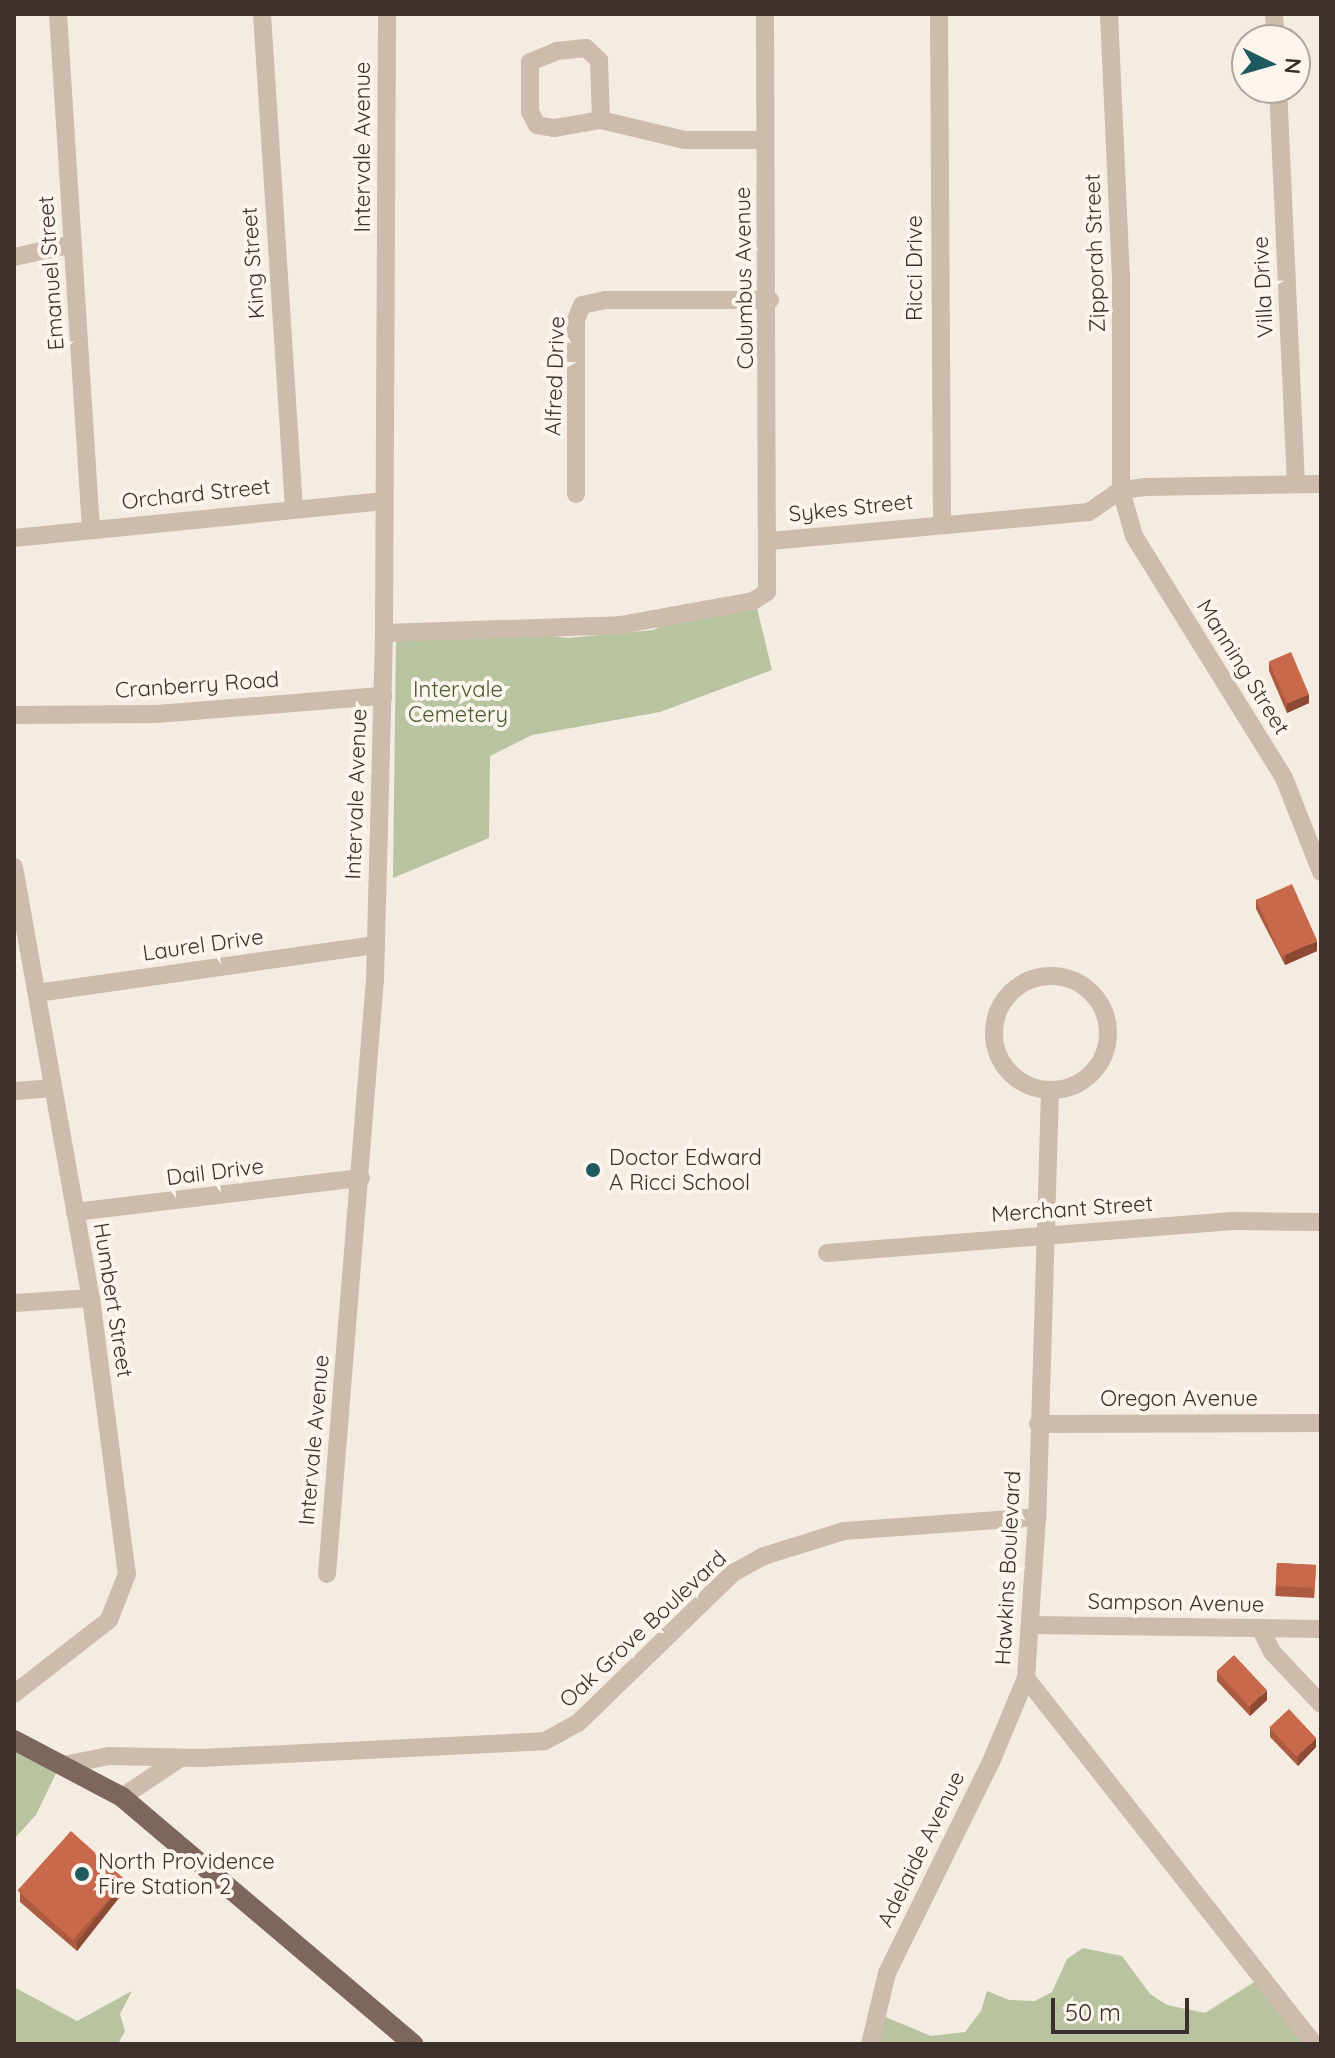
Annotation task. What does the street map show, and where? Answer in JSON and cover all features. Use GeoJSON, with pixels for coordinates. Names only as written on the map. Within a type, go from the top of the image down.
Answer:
{"type":"FeatureCollection","features":[{"type":"Feature","properties":{"kind":"main road"},"geometry":{"type":"LineString","coordinates":[[14,1740],[68,1764],[122,1797],[413,2044]]}},
{"type":"Feature","properties":{"kind":"street","name":"Emanuel Street"},"geometry":{"type":"LineString","coordinates":[[58,14],[91,530]]}},
{"type":"Feature","properties":{"kind":"street","name":"King Street"},"geometry":{"type":"LineString","coordinates":[[262,14],[294,508]]}},
{"type":"Feature","properties":{"kind":"street","name":"Intervale Avenue"},"geometry":{"type":"LineString","coordinates":[[327,1574],[361,1178],[376,945],[384,633],[387,14]]}},
{"type":"Feature","properties":{"kind":"street","name":"Columbus Avenue"},"geometry":{"type":"LineString","coordinates":[[765,14],[770,541]]}},
{"type":"Feature","properties":{"kind":"street","name":"Ricci Drive"},"geometry":{"type":"LineString","coordinates":[[939,14],[942,522]]}},
{"type":"Feature","properties":{"kind":"street","name":"Zipporah Street"},"geometry":{"type":"LineString","coordinates":[[1109,14],[1121,275],[1121,490]]}},
{"type":"Feature","properties":{"kind":"street"},"geometry":{"type":"LineString","coordinates":[[601,120],[599,60],[594,52],[557,51],[530,62],[530,112],[537,125],[554,128],[601,120],[684,140],[765,140]]}},
{"type":"Feature","properties":{"kind":"street","name":"Villa Drive"},"geometry":{"type":"LineString","coordinates":[[1279,104],[1296,483]]}},
{"type":"Feature","properties":{"kind":"street"},"geometry":{"type":"LineString","coordinates":[[14,257],[73,244]]}},
{"type":"Feature","properties":{"kind":"street","name":"Alfred Drive"},"geometry":{"type":"LineString","coordinates":[[576,494],[576,320],[582,305],[605,300],[770,300]]}},
{"type":"Feature","properties":{"kind":"street"},"geometry":{"type":"LineString","coordinates":[[1121,490],[1321,484]]}},
{"type":"Feature","properties":{"kind":"street","name":"Sykes Street"},"geometry":{"type":"LineString","coordinates":[[384,633],[620,625],[753,601],[771,586],[770,541],[942,522],[1089,512],[1121,490]]}},
{"type":"Feature","properties":{"kind":"street","name":"Manning Street"},"geometry":{"type":"LineString","coordinates":[[1121,490],[1134,536],[1284,778],[1320,861]]}},
{"type":"Feature","properties":{"kind":"street","name":"Orchard Street"},"geometry":{"type":"LineString","coordinates":[[14,538],[384,501]]}},
{"type":"Feature","properties":{"kind":"street","name":"Cranberry Road"},"geometry":{"type":"LineString","coordinates":[[14,715],[157,714],[383,696]]}},
{"type":"Feature","properties":{"kind":"street","name":"Humbert Street"},"geometry":{"type":"LineString","coordinates":[[14,1694],[109,1620],[127,1574],[91,1298],[15,875]]}},
{"type":"Feature","properties":{"kind":"street","name":"Laurel Drive"},"geometry":{"type":"LineString","coordinates":[[37,993],[376,945]]}},
{"type":"Feature","properties":{"kind":"street"},"geometry":{"type":"LineString","coordinates":[[1053,976],[1093,993],[1109,1034],[1091,1075],[1050,1091],[1021,1082],[1010,1073],[994,1032],[1012,992],[1053,976]]}},
{"type":"Feature","properties":{"kind":"street"},"geometry":{"type":"LineString","coordinates":[[14,1091],[53,1088]]}},
{"type":"Feature","properties":{"kind":"street","name":"Hawkins Boulevard"},"geometry":{"type":"LineString","coordinates":[[1050,1091],[1043,1235],[1037,1517],[1026,1678],[1314,2044]]}},
{"type":"Feature","properties":{"kind":"street","name":"Dail Drive"},"geometry":{"type":"LineString","coordinates":[[75,1212],[361,1178]]}},
{"type":"Feature","properties":{"kind":"street","name":"Merchant Street"},"geometry":{"type":"LineString","coordinates":[[827,1253],[1236,1221],[1321,1222]]}},
{"type":"Feature","properties":{"kind":"street"},"geometry":{"type":"LineString","coordinates":[[14,1303],[91,1298]]}},
{"type":"Feature","properties":{"kind":"street","name":"Oregon Avenue"},"geometry":{"type":"LineString","coordinates":[[1038,1424],[1321,1423]]}},
{"type":"Feature","properties":{"kind":"street","name":"Oak Grove Boulevard"},"geometry":{"type":"LineString","coordinates":[[68,1764],[109,1756],[182,1758],[545,1741],[578,1723],[733,1573],[764,1556],[844,1531],[1037,1517]]}},
{"type":"Feature","properties":{"kind":"street","name":"Sampson Avenue"},"geometry":{"type":"LineString","coordinates":[[1031,1625],[1321,1629]]}},
{"type":"Feature","properties":{"kind":"street"},"geometry":{"type":"LineString","coordinates":[[1260,1628],[1272,1652],[1321,1704]]}},
{"type":"Feature","properties":{"kind":"street","name":"Adelaide Avenue"},"geometry":{"type":"LineString","coordinates":[[870,2044],[887,1973],[991,1762],[1026,1678]]}},
{"type":"Feature","properties":{"kind":"street"},"geometry":{"type":"LineString","coordinates":[[122,1797],[182,1758]]}},
{"type":"Feature","properties":{"kind":"green space","name":"Intervale Cemetery"},"geometry":{"type":"Polygon","coordinates":[[[757,608],[772,670],[660,712],[532,735],[490,756],[489,838],[393,878],[396,640],[535,634],[568,638],[653,630],[673,621],[757,608]]]}},
{"type":"Feature","properties":{"kind":"green space"},"geometry":{"type":"Polygon","coordinates":[[[14,1748],[58,1769],[36,1815],[14,1839],[14,1748]]]}},
{"type":"Feature","properties":{"kind":"green space"},"geometry":{"type":"Polygon","coordinates":[[[1083,1948],[1122,1956],[1150,1994],[1167,2005],[1205,2013],[1256,1981],[1310,2044],[865,2044],[871,2011],[931,2036],[965,2032],[981,2011],[987,1991],[1009,2000],[1035,2001],[1052,1992],[1067,1959],[1083,1948]]]}},
{"type":"Feature","properties":{"kind":"green space"},"geometry":{"type":"Polygon","coordinates":[[[14,1987],[77,2021],[132,1991],[120,2014],[125,2031],[118,2044],[14,2044],[14,1987]]]}},
{"type":"Feature","properties":{"kind":"building"},"geometry":{"type":"Polygon","coordinates":[[[1291,652],[1309,694],[1287,704],[1269,661],[1291,652]]]}},
{"type":"Feature","properties":{"kind":"building"},"geometry":{"type":"Polygon","coordinates":[[[1292,884],[1317,941],[1282,957],[1256,900],[1292,884]]]}},
{"type":"Feature","properties":{"kind":"building"},"geometry":{"type":"Polygon","coordinates":[[[1277,1563],[1316,1565],[1315,1588],[1276,1586],[1277,1563]]]}},
{"type":"Feature","properties":{"kind":"building"},"geometry":{"type":"Polygon","coordinates":[[[1234,1655],[1267,1690],[1249,1706],[1216,1671],[1234,1655]]]}},
{"type":"Feature","properties":{"kind":"building"},"geometry":{"type":"Polygon","coordinates":[[[1289,1709],[1316,1738],[1297,1757],[1269,1727],[1289,1709]]]}},
{"type":"Feature","properties":{"kind":"building"},"geometry":{"type":"Polygon","coordinates":[[[71,1831],[126,1881],[72,1940],[17,1890],[71,1831]]]}},
{"type":"Feature","properties":{"kind":"place","name":"Doctor Edward A Ricci School"},"geometry":{"type":"Point","coordinates":[593,1170]}},
{"type":"Feature","properties":{"kind":"place","name":"North Providence Fire Station 2"},"geometry":{"type":"Point","coordinates":[82,1874]}}]}
